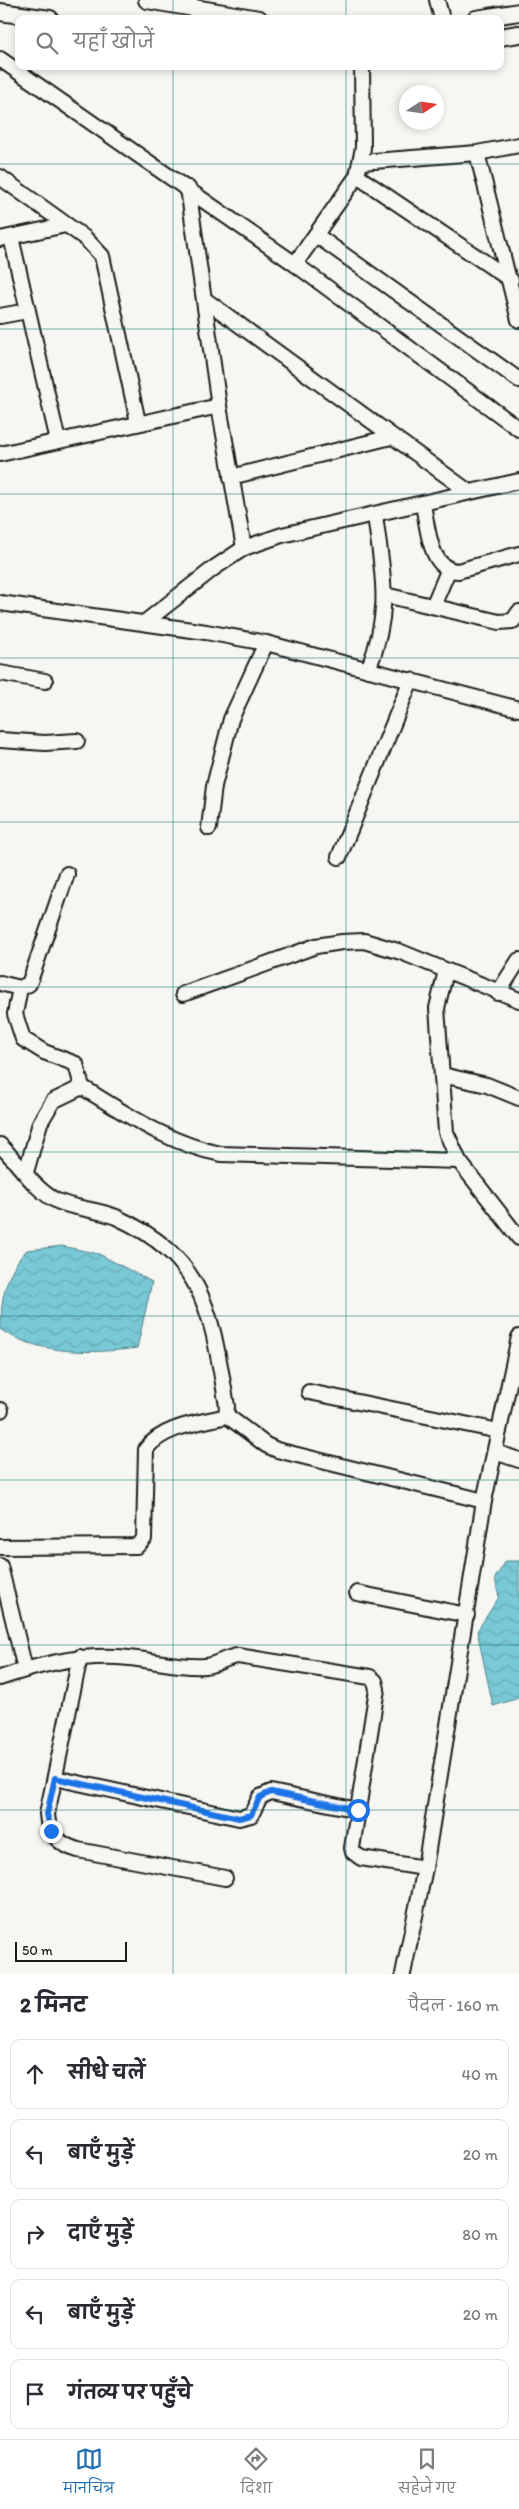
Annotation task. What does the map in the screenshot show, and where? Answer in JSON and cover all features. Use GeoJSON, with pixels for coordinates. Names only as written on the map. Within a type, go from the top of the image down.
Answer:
{"type":"FeatureCollection","features":[{"type":"Feature","properties":{"kind":"street"},"geometry":{"type":"LineString","coordinates":[[147,0],[235,15]]}},
{"type":"Feature","properties":{"kind":"street"},"geometry":{"type":"LineString","coordinates":[[438,0],[441,15]]}},
{"type":"Feature","properties":{"kind":"street"},"geometry":{"type":"LineString","coordinates":[[0,12],[21,15]]}},
{"type":"Feature","properties":{"kind":"street"},"geometry":{"type":"LineString","coordinates":[[501,15],[519,12]]}},
{"type":"Feature","properties":{"kind":"street"},"geometry":{"type":"LineString","coordinates":[[504,36],[519,34]]}},
{"type":"Feature","properties":{"kind":"street"},"geometry":{"type":"LineString","coordinates":[[0,59],[15,69]]}},
{"type":"Feature","properties":{"kind":"street"},"geometry":{"type":"LineString","coordinates":[[16,70],[295,264],[517,427],[519,412]]}},
{"type":"Feature","properties":{"kind":"street"},"geometry":{"type":"LineString","coordinates":[[295,264],[357,176],[363,148],[362,70]]}},
{"type":"Feature","properties":{"kind":"street"},"geometry":{"type":"LineString","coordinates":[[361,162],[476,153],[519,145]]}},
{"type":"Feature","properties":{"kind":"street"},"geometry":{"type":"LineString","coordinates":[[476,153],[519,320]]}},
{"type":"Feature","properties":{"kind":"street"},"geometry":{"type":"LineString","coordinates":[[0,176],[85,238],[102,256],[138,422]]}},
{"type":"Feature","properties":{"kind":"street"},"geometry":{"type":"LineString","coordinates":[[357,176],[510,280]]}},
{"type":"Feature","properties":{"kind":"street"},"geometry":{"type":"LineString","coordinates":[[188,188],[219,406],[244,548]]}},
{"type":"Feature","properties":{"kind":"street"},"geometry":{"type":"LineString","coordinates":[[58,440],[27,311],[5,238],[66,225]]}},
{"type":"Feature","properties":{"kind":"street"},"geometry":{"type":"LineString","coordinates":[[316,235],[519,380]]}},
{"type":"Feature","properties":{"kind":"street"},"geometry":{"type":"LineString","coordinates":[[204,299],[469,492]]}},
{"type":"Feature","properties":{"kind":"street"},"geometry":{"type":"LineString","coordinates":[[0,316],[27,311]]}},
{"type":"Feature","properties":{"kind":"street"},"geometry":{"type":"LineString","coordinates":[[0,454],[138,422],[219,406]]}},
{"type":"Feature","properties":{"kind":"street"},"geometry":{"type":"LineString","coordinates":[[231,477],[391,437]]}},
{"type":"Feature","properties":{"kind":"street"},"geometry":{"type":"LineString","coordinates":[[144,623],[214,568],[244,548],[282,535],[423,505],[519,481]]}},
{"type":"Feature","properties":{"kind":"street"},"geometry":{"type":"LineString","coordinates":[[423,505],[434,552],[439,563],[448,571],[458,571],[519,554]]}},
{"type":"Feature","properties":{"kind":"street"},"geometry":{"type":"LineString","coordinates":[[368,670],[382,628],[385,595],[375,515]]}},
{"type":"Feature","properties":{"kind":"street"},"geometry":{"type":"LineString","coordinates":[[433,606],[448,571]]}},
{"type":"Feature","properties":{"kind":"street"},"geometry":{"type":"LineString","coordinates":[[385,595],[506,623],[513,621],[519,612]]}},
{"type":"Feature","properties":{"kind":"street"},"geometry":{"type":"LineString","coordinates":[[0,603],[144,623],[266,643],[519,708]]}},
{"type":"Feature","properties":{"kind":"street"},"geometry":{"type":"LineString","coordinates":[[209,828],[214,786],[231,719],[266,643]]}},
{"type":"Feature","properties":{"kind":"street"},"geometry":{"type":"LineString","coordinates":[[0,673],[46,681]]}},
{"type":"Feature","properties":{"kind":"street"},"geometry":{"type":"LineString","coordinates":[[339,857],[411,680]]}},
{"type":"Feature","properties":{"kind":"street"},"geometry":{"type":"LineString","coordinates":[[0,740],[45,744],[77,741]]}},
{"type":"Feature","properties":{"kind":"street"},"geometry":{"type":"LineString","coordinates":[[0,983],[20,988],[29,984],[67,874]]}},
{"type":"Feature","properties":{"kind":"street"},"geometry":{"type":"LineString","coordinates":[[183,994],[316,946],[364,941],[401,952],[519,1000]]}},
{"type":"Feature","properties":{"kind":"street"},"geometry":{"type":"LineString","coordinates":[[498,993],[519,960]]}},
{"type":"Feature","properties":{"kind":"street"},"geometry":{"type":"LineString","coordinates":[[446,971],[437,1008],[446,1132],[459,1161],[519,1238]]}},
{"type":"Feature","properties":{"kind":"street"},"geometry":{"type":"LineString","coordinates":[[20,988],[15,1014],[23,1039],[44,1052],[76,1064],[82,1087],[164,1136],[198,1150],[221,1154],[459,1161]]}},
{"type":"Feature","properties":{"kind":"street"},"geometry":{"type":"LineString","coordinates":[[442,1075],[487,1085],[519,1098]]}},
{"type":"Feature","properties":{"kind":"street"},"geometry":{"type":"LineString","coordinates":[[26,1172],[40,1123],[53,1101],[82,1087]]}},
{"type":"Feature","properties":{"kind":"street"},"geometry":{"type":"LineString","coordinates":[[0,1145],[46,1194],[57,1201],[121,1220],[148,1233],[179,1259],[197,1287],[212,1326],[227,1406],[226,1415]]}},
{"type":"Feature","properties":{"kind":"street"},"geometry":{"type":"LineString","coordinates":[[403,1974],[425,1868],[484,1501],[519,1337]]}},
{"type":"Feature","properties":{"kind":"street"},"geometry":{"type":"LineString","coordinates":[[309,1392],[498,1431]]}},
{"type":"Feature","properties":{"kind":"street"},"geometry":{"type":"LineString","coordinates":[[0,1547],[137,1546],[144,1539],[146,1449],[156,1438],[164,1434],[190,1424],[226,1415],[277,1450],[484,1501]]}},
{"type":"Feature","properties":{"kind":"street"},"geometry":{"type":"LineString","coordinates":[[495,1452],[519,1460]]}},
{"type":"Feature","properties":{"kind":"street"},"geometry":{"type":"LineString","coordinates":[[0,1566],[25,1669]]}},
{"type":"Feature","properties":{"kind":"street"},"geometry":{"type":"LineString","coordinates":[[357,1594],[467,1615]]}},
{"type":"Feature","properties":{"kind":"street"},"geometry":{"type":"LineString","coordinates":[[0,1678],[25,1669],[80,1658],[118,1656],[207,1666],[230,1656],[238,1656],[370,1677],[375,1681],[377,1689],[352,1848],[356,1856],[425,1868]]}},
{"type":"Feature","properties":{"kind":"street"},"geometry":{"type":"LineString","coordinates":[[80,1658],[47,1814],[47,1823],[58,1841],[67,1847],[226,1878]]}},
{"type":"Feature","properties":{"kind":"street"},"geometry":{"type":"LineString","coordinates":[[55,1778],[239,1818],[251,1815],[260,1797],[271,1792],[358,1810]]}},
{"type":"Feature","properties":{"kind":"water"},"geometry":{"type":"Polygon","coordinates":[[[62,1246],[99,1254],[152,1282],[137,1348],[85,1352],[67,1351],[33,1344],[1,1330],[3,1297],[9,1277],[20,1258],[27,1250],[62,1246]]]}},
{"type":"Feature","properties":{"kind":"water"},"geometry":{"type":"Polygon","coordinates":[[[506,1561],[519,1561],[519,1698],[493,1706],[477,1631],[499,1597],[495,1578],[506,1561]]]}},
{"type":"Feature","properties":{"kind":"route"},"geometry":{"type":"LineString","coordinates":[[51,1831],[47,1823],[47,1814],[55,1778],[239,1818],[251,1815],[260,1797],[264,1793],[271,1792],[358,1810]]}}]}
